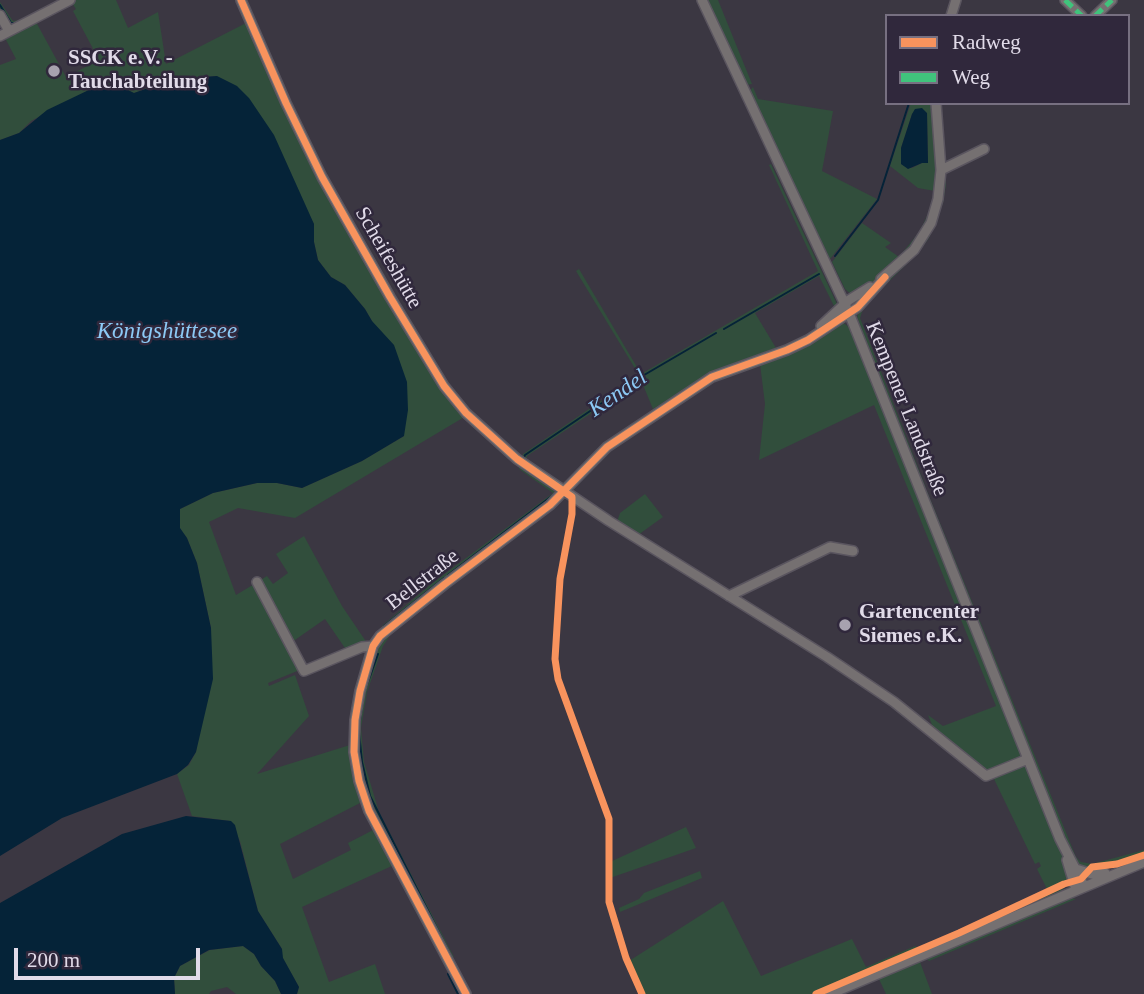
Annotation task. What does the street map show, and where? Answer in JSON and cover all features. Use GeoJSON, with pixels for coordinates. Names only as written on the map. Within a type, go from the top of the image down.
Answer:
{"type":"FeatureCollection","features":[{"type":"Feature","properties":{"kind":"street"},"geometry":{"type":"LineString","coordinates":[[0,15],[5,34],[70,0]]}},
{"type":"Feature","properties":{"kind":"street","name":"Scheifeshütte"},"geometry":{"type":"LineString","coordinates":[[241,0],[322,177],[444,386],[467,413],[517,458],[572,497],[729,596]]}},
{"type":"Feature","properties":{"kind":"street","name":"Kempener Landstraße"},"geometry":{"type":"LineString","coordinates":[[702,0],[845,303],[1080,888]]}},
{"type":"Feature","properties":{"kind":"street"},"geometry":{"type":"LineString","coordinates":[[1065,0],[1080,14]]}},
{"type":"Feature","properties":{"kind":"street"},"geometry":{"type":"LineString","coordinates":[[1097,14],[1112,0]]}},
{"type":"Feature","properties":{"kind":"street","name":"Bellstraße"},"geometry":{"type":"LineString","coordinates":[[466,994],[369,811],[359,781],[354,752],[355,720],[373,646],[380,636],[445,584],[550,505],[607,447],[712,377],[787,350],[808,340],[849,313],[914,250],[931,223],[938,199],[941,170],[936,105]]}},
{"type":"Feature","properties":{"kind":"street"},"geometry":{"type":"LineString","coordinates":[[941,170],[984,149]]}},
{"type":"Feature","properties":{"kind":"street","name":"Bellstraße"},"geometry":{"type":"LineString","coordinates":[[808,340],[845,303],[885,276]]}},
{"type":"Feature","properties":{"kind":"street"},"geometry":{"type":"LineString","coordinates":[[729,596],[830,547],[853,551]]}},
{"type":"Feature","properties":{"kind":"street","name":"Bellstraße"},"geometry":{"type":"LineString","coordinates":[[257,582],[304,671],[362,647],[373,646]]}},
{"type":"Feature","properties":{"kind":"street"},"geometry":{"type":"LineString","coordinates":[[729,596],[894,702],[986,776],[1028,759]]}},
{"type":"Feature","properties":{"kind":"street","name":"Kempener Landstraße"},"geometry":{"type":"LineString","coordinates":[[1060,839],[1076,869],[1080,888]]}},
{"type":"Feature","properties":{"kind":"street"},"geometry":{"type":"LineString","coordinates":[[830,994],[1144,862]]}},
{"type":"Feature","properties":{"kind":"street"},"geometry":{"type":"LineString","coordinates":[[1076,869],[1100,874],[1128,868]]}},
{"type":"Feature","properties":{"kind":"green space"},"geometry":{"type":"Polygon","coordinates":[[[60,0],[116,0],[128,28],[158,12],[166,64],[248,22],[320,177],[466,416],[295,518],[238,508],[209,522],[236,595],[256,583],[302,669],[268,683],[269,686],[295,675],[309,716],[257,774],[350,745],[362,802],[280,844],[293,879],[351,850],[348,843],[375,829],[394,865],[302,907],[329,982],[375,964],[385,994],[297,994],[299,987],[282,957],[282,949],[258,911],[240,841],[230,821],[192,816],[177,774],[189,765],[196,752],[211,628],[197,563],[187,538],[180,529],[180,509],[213,493],[257,483],[277,483],[302,488],[362,461],[404,436],[372,321],[345,285],[331,277],[318,260],[314,224],[217,76],[190,78],[134,93],[93,88],[31,121],[19,133],[0,140],[0,65],[16,59],[5,38],[0,40],[0,34],[11,28],[0,10],[0,2],[13,21],[60,0]],[[72,3],[36,22],[66,77],[99,60],[73,11],[76,9],[72,3]]]}},
{"type":"Feature","properties":{"kind":"green space"},"geometry":{"type":"Polygon","coordinates":[[[705,0],[718,0],[752,84],[745,85],[705,0]]]}},
{"type":"Feature","properties":{"kind":"green space"},"geometry":{"type":"Polygon","coordinates":[[[753,87],[758,99],[833,111],[822,171],[877,199],[830,259],[749,92],[753,87]]]}},
{"type":"Feature","properties":{"kind":"green space"},"geometry":{"type":"Polygon","coordinates":[[[910,105],[932,105],[937,191],[931,214],[915,244],[901,260],[863,290],[852,295],[845,289],[832,262],[862,223],[891,243],[885,247],[899,257],[920,231],[933,203],[935,191],[918,188],[890,166],[910,105]],[[927,113],[912,114],[901,148],[901,164],[912,168],[928,163],[927,113]]]}},
{"type":"Feature","properties":{"kind":"green space"},"geometry":{"type":"Polygon","coordinates":[[[771,164],[837,304],[835,308],[819,276],[755,313],[776,348],[714,371],[653,409],[641,380],[527,456],[525,463],[521,460],[523,454],[639,375],[576,271],[579,269],[641,374],[818,271],[769,165],[771,164]]]}},
{"type":"Feature","properties":{"kind":"green space"},"geometry":{"type":"Polygon","coordinates":[[[945,169],[943,203],[929,238],[918,253],[871,299],[860,318],[926,488],[921,486],[857,317],[860,308],[906,262],[942,197],[945,169]]]}},
{"type":"Feature","properties":{"kind":"green space"},"geometry":{"type":"Polygon","coordinates":[[[841,321],[850,328],[1022,752],[1022,757],[990,770],[984,770],[935,732],[928,715],[943,726],[996,706],[874,405],[759,460],[765,404],[760,364],[841,321]]]}},
{"type":"Feature","properties":{"kind":"green space"},"geometry":{"type":"Polygon","coordinates":[[[520,464],[557,489],[558,493],[383,628],[382,626],[430,585],[553,493],[519,469],[520,464]]]}},
{"type":"Feature","properties":{"kind":"green space"},"geometry":{"type":"Polygon","coordinates":[[[927,491],[1076,857],[1081,862],[1092,864],[1144,850],[1144,858],[1095,871],[1075,862],[925,495],[927,491]]]}},
{"type":"Feature","properties":{"kind":"green space"},"geometry":{"type":"Polygon","coordinates":[[[645,494],[663,517],[638,535],[617,522],[620,513],[645,494]]]}},
{"type":"Feature","properties":{"kind":"green space"},"geometry":{"type":"Polygon","coordinates":[[[304,536],[342,606],[367,643],[347,651],[325,619],[292,642],[259,581],[267,576],[273,584],[288,573],[276,554],[304,536]]]}},
{"type":"Feature","properties":{"kind":"green space"},"geometry":{"type":"Polygon","coordinates":[[[388,634],[367,692],[361,728],[364,762],[379,812],[454,957],[449,957],[375,815],[360,764],[358,727],[363,692],[380,643],[388,634]]]}},
{"type":"Feature","properties":{"kind":"green space"},"geometry":{"type":"Polygon","coordinates":[[[1020,765],[1029,770],[1062,855],[1068,876],[1067,885],[1061,891],[823,994],[643,994],[629,961],[723,901],[761,976],[852,939],[866,967],[915,946],[918,948],[1048,891],[1037,869],[1041,866],[1039,862],[1035,864],[994,779],[995,775],[1020,765]]]}},
{"type":"Feature","properties":{"kind":"green space"},"geometry":{"type":"Polygon","coordinates":[[[686,827],[696,848],[610,878],[610,862],[686,827]]]}},
{"type":"Feature","properties":{"kind":"green space"},"geometry":{"type":"Polygon","coordinates":[[[700,871],[702,878],[620,912],[619,908],[639,899],[644,893],[700,871]]]}},
{"type":"Feature","properties":{"kind":"green space"},"geometry":{"type":"Polygon","coordinates":[[[1070,898],[1076,899],[929,961],[927,959],[920,962],[932,994],[886,994],[879,979],[839,994],[1070,898]]]}},
{"type":"Feature","properties":{"kind":"green space"},"geometry":{"type":"Polygon","coordinates":[[[243,946],[254,954],[275,981],[281,994],[236,994],[227,987],[209,994],[175,994],[174,978],[180,966],[210,950],[243,946]]]}},
{"type":"Feature","properties":{"kind":"water","name":"Königshüttesee"},"geometry":{"type":"Polygon","coordinates":[[[217,76],[237,86],[249,98],[274,135],[314,224],[318,260],[331,277],[345,285],[394,345],[407,382],[408,410],[404,436],[362,461],[302,488],[277,483],[257,483],[213,493],[180,509],[180,528],[197,563],[211,628],[213,679],[196,752],[188,765],[177,774],[62,818],[0,856],[0,140],[19,133],[47,110],[93,88],[120,86],[134,93],[190,78],[217,76]]]}},
{"type":"Feature","properties":{"kind":"water"},"geometry":{"type":"Polygon","coordinates":[[[922,108],[927,113],[928,163],[908,169],[901,164],[901,148],[912,114],[915,109],[922,108]]]}},
{"type":"Feature","properties":{"kind":"water"},"geometry":{"type":"Polygon","coordinates":[[[186,816],[231,821],[235,825],[258,911],[282,949],[283,958],[299,987],[297,994],[281,994],[275,981],[254,954],[243,946],[209,950],[180,966],[174,978],[175,994],[0,994],[0,903],[122,834],[186,816]]]}},
{"type":"Feature","properties":{"kind":"waterway"},"geometry":{"type":"LineString","coordinates":[[0,5],[11,23],[16,23]]}},
{"type":"Feature","properties":{"kind":"waterway","name":"Kendel"},"geometry":{"type":"LineString","coordinates":[[835,256],[878,200],[908,105]]}},
{"type":"Feature","properties":{"kind":"waterway","name":"Kendel"},"geometry":{"type":"LineString","coordinates":[[724,329],[819,274]]}},
{"type":"Feature","properties":{"kind":"waterway","name":"Kendel"},"geometry":{"type":"LineString","coordinates":[[523,460],[525,455],[639,378],[716,333]]}},
{"type":"Feature","properties":{"kind":"waterway","name":"Kendel"},"geometry":{"type":"LineString","coordinates":[[448,575],[557,492],[522,467]]}},
{"type":"Feature","properties":{"kind":"waterway","name":"Kendel"},"geometry":{"type":"LineString","coordinates":[[384,626],[444,578]]}},
{"type":"Feature","properties":{"kind":"waterway","name":"Kendel"},"geometry":{"type":"LineString","coordinates":[[359,727],[364,693],[378,654]]}},
{"type":"Feature","properties":{"kind":"waterway","name":"Kendel"},"geometry":{"type":"LineString","coordinates":[[359,732],[362,762],[370,796],[451,956]]}},
{"type":"Feature","properties":{"kind":"waterway","name":"Kendel"},"geometry":{"type":"LineString","coordinates":[[448,974],[458,994]]}},
{"type":"Feature","properties":{"kind":"marked path"},"geometry":{"type":"LineString","coordinates":[[1065,0],[1080,14]]}},
{"type":"Feature","properties":{"kind":"marked path"},"geometry":{"type":"LineString","coordinates":[[1097,14],[1112,0]]}},
{"type":"Feature","properties":{"kind":"cycle path"},"geometry":{"type":"LineString","coordinates":[[241,0],[322,177],[444,386],[466,413],[517,459],[572,497],[572,514],[560,579],[555,659],[558,679],[609,819],[609,902],[626,958],[642,994]]}},
{"type":"Feature","properties":{"kind":"cycle path"},"geometry":{"type":"LineString","coordinates":[[466,994],[369,811],[359,781],[354,752],[355,720],[373,646],[380,636],[445,584],[550,505],[607,447],[712,377],[808,340],[858,307],[885,277]]}},
{"type":"Feature","properties":{"kind":"cycle path"},"geometry":{"type":"LineString","coordinates":[[816,994],[959,933],[1064,884],[1081,879],[1092,867],[1117,864],[1144,855]]}},
{"type":"Feature","properties":{"kind":"place","name":"SSCK e.V. - Tauchabteilung"},"geometry":{"type":"Point","coordinates":[54,71]}},
{"type":"Feature","properties":{"kind":"place","name":"Gartencenter Siemes e.K."},"geometry":{"type":"Point","coordinates":[845,625]}}]}
